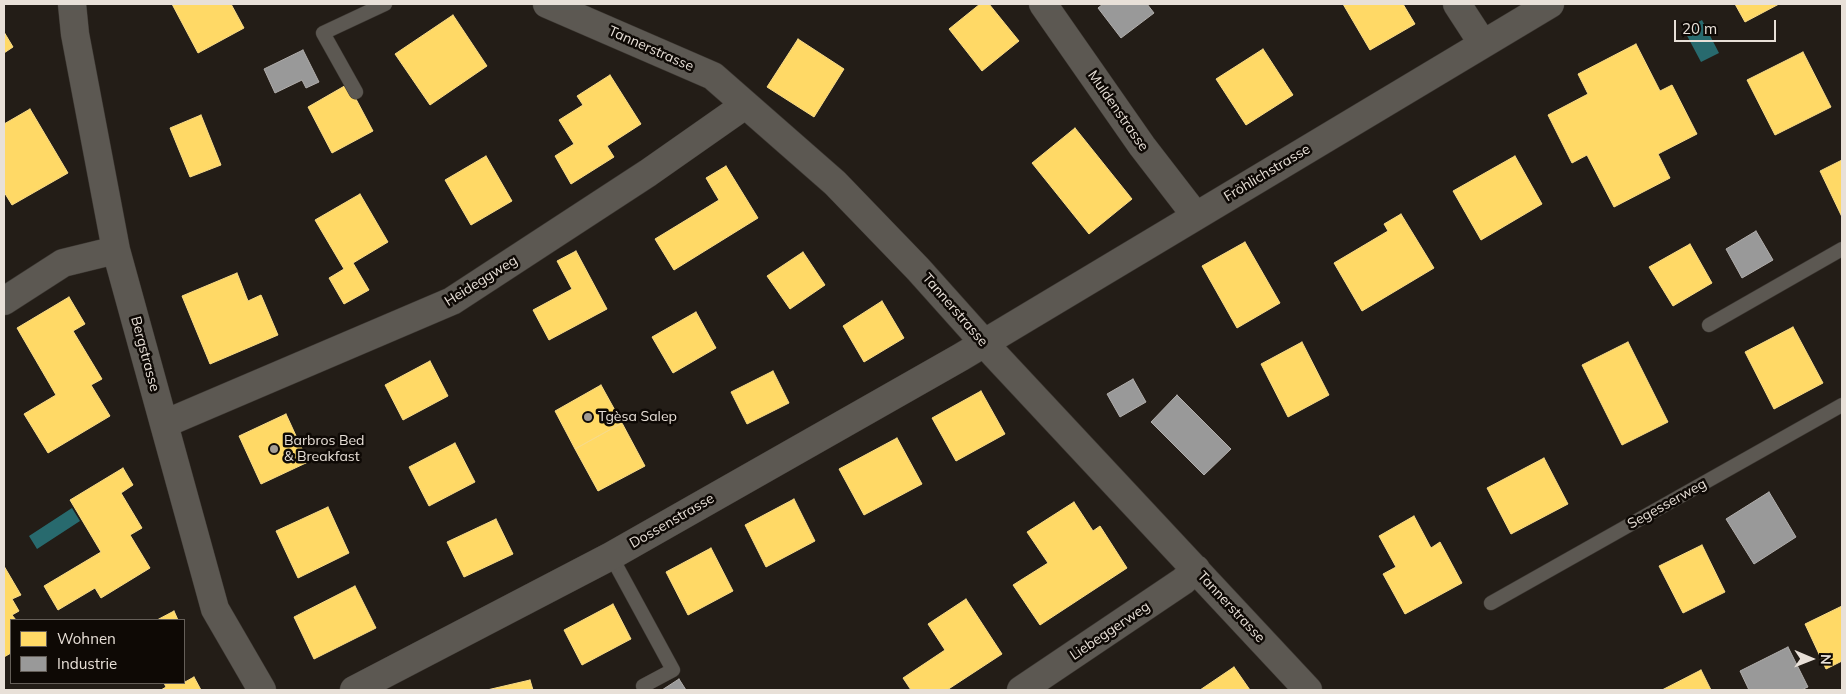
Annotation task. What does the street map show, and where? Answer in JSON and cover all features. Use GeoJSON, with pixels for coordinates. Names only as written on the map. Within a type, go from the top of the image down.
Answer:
{"type":"FeatureCollection","features":[{"type":"Feature","properties":{"kind":"street","name":"Bergstrasse"},"geometry":{"type":"LineString","coordinates":[[72,4],[74,34],[116,250],[215,609],[262,690]]}},
{"type":"Feature","properties":{"kind":"street","name":"Tannerstrasse"},"geometry":{"type":"LineString","coordinates":[[547,4],[713,76],[835,183],[918,269],[984,343],[1308,690]]}},
{"type":"Feature","properties":{"kind":"street","name":"Muldenstrasse"},"geometry":{"type":"LineString","coordinates":[[1043,4],[1142,146],[1196,216]]}},
{"type":"Feature","properties":{"kind":"street"},"geometry":{"type":"LineString","coordinates":[[1457,4],[1483,44]]}},
{"type":"Feature","properties":{"kind":"street","name":"Fröhlichstrasse"},"geometry":{"type":"LineString","coordinates":[[984,343],[1550,4]]}},
{"type":"Feature","properties":{"kind":"street","name":"Heideggweg"},"geometry":{"type":"LineString","coordinates":[[164,424],[452,301],[648,173],[745,105]]}},
{"type":"Feature","properties":{"kind":"street"},"geometry":{"type":"LineString","coordinates":[[4,302],[62,263],[116,250]]}},
{"type":"Feature","properties":{"kind":"street","name":"Dossenstrasse"},"geometry":{"type":"LineString","coordinates":[[354,690],[611,556],[984,343]]}},
{"type":"Feature","properties":{"kind":"street","name":"Liebeggerweg"},"geometry":{"type":"LineString","coordinates":[[1022,690],[1183,581],[1196,569]]}},
{"type":"Feature","properties":{"kind":"lane"},"geometry":{"type":"LineString","coordinates":[[356,92],[323,33],[385,4]]}},
{"type":"Feature","properties":{"kind":"lane"},"geometry":{"type":"LineString","coordinates":[[1709,325],[1842,249]]}},
{"type":"Feature","properties":{"kind":"lane","name":"Segesserweg"},"geometry":{"type":"LineString","coordinates":[[1491,603],[1842,406]]}},
{"type":"Feature","properties":{"kind":"lane"},"geometry":{"type":"LineString","coordinates":[[611,556],[673,670],[643,686]]}},
{"type":"Feature","properties":{"kind":"water"},"geometry":{"type":"Polygon","coordinates":[[[1702,20],[1719,53],[1701,62],[1684,30],[1702,20]]]}},
{"type":"Feature","properties":{"kind":"water"},"geometry":{"type":"Polygon","coordinates":[[[72,508],[80,521],[37,549],[29,536],[72,508]]]}},
{"type":"Feature","properties":{"kind":"building: Wohnen"},"geometry":{"type":"Polygon","coordinates":[[[172,4],[231,4],[244,28],[198,53],[172,4]]]}},
{"type":"Feature","properties":{"kind":"building: Wohnen"},"geometry":{"type":"Polygon","coordinates":[[[980,4],[989,4],[1019,41],[982,71],[949,29],[980,4]]]}},
{"type":"Feature","properties":{"kind":"building: Wohnen"},"geometry":{"type":"Polygon","coordinates":[[[1343,4],[1403,4],[1415,24],[1370,50],[1343,4]]]}},
{"type":"Feature","properties":{"kind":"building: Wohnen"},"geometry":{"type":"Polygon","coordinates":[[[1735,4],[1779,4],[1745,22],[1735,4]]]}},
{"type":"Feature","properties":{"kind":"building: Wohnen"},"geometry":{"type":"Polygon","coordinates":[[[453,15],[487,66],[430,105],[395,54],[453,15]]]}},
{"type":"Feature","properties":{"kind":"building: Wohnen"},"geometry":{"type":"Polygon","coordinates":[[[4,32],[13,47],[4,53],[4,32]]]}},
{"type":"Feature","properties":{"kind":"building: Wohnen"},"geometry":{"type":"Polygon","coordinates":[[[798,39],[844,69],[814,117],[767,87],[798,39]]]}},
{"type":"Feature","properties":{"kind":"building: Wohnen"},"geometry":{"type":"Polygon","coordinates":[[[1636,44],[1660,91],[1672,85],[1697,134],[1658,154],[1670,178],[1614,207],[1587,155],[1572,163],[1548,115],[1588,94],[1578,74],[1636,44]]]}},
{"type":"Feature","properties":{"kind":"building: Wohnen"},"geometry":{"type":"Polygon","coordinates":[[[1263,49],[1293,95],[1246,125],[1216,79],[1263,49]]]}},
{"type":"Feature","properties":{"kind":"building: Wohnen"},"geometry":{"type":"Polygon","coordinates":[[[1803,52],[1831,107],[1775,135],[1747,80],[1803,52]]]}},
{"type":"Feature","properties":{"kind":"building: Wohnen"},"geometry":{"type":"Polygon","coordinates":[[[610,75],[641,124],[607,146],[614,157],[571,184],[555,156],[574,144],[559,120],[583,105],[577,96],[610,75]]]}},
{"type":"Feature","properties":{"kind":"building: Wohnen"},"geometry":{"type":"Polygon","coordinates":[[[348,84],[373,131],[332,153],[308,107],[348,84]]]}},
{"type":"Feature","properties":{"kind":"building: Wohnen"},"geometry":{"type":"Polygon","coordinates":[[[30,109],[68,173],[12,205],[4,192],[4,124],[30,109]]]}},
{"type":"Feature","properties":{"kind":"building: Wohnen"},"geometry":{"type":"Polygon","coordinates":[[[201,115],[221,165],[190,177],[170,128],[201,115]]]}},
{"type":"Feature","properties":{"kind":"building: Wohnen"},"geometry":{"type":"Polygon","coordinates":[[[1075,128],[1132,199],[1089,234],[1032,163],[1075,128]]]}},
{"type":"Feature","properties":{"kind":"building: Wohnen"},"geometry":{"type":"Polygon","coordinates":[[[486,156],[512,201],[471,225],[445,180],[486,156]]]}},
{"type":"Feature","properties":{"kind":"building: Wohnen"},"geometry":{"type":"Polygon","coordinates":[[[1515,156],[1542,204],[1481,240],[1453,191],[1515,156]]]}},
{"type":"Feature","properties":{"kind":"building: Wohnen"},"geometry":{"type":"Polygon","coordinates":[[[1842,160],[1842,217],[1820,171],[1842,160]]]}},
{"type":"Feature","properties":{"kind":"building: Wohnen"},"geometry":{"type":"Polygon","coordinates":[[[726,166],[758,218],[674,270],[655,239],[719,200],[706,178],[726,166]]]}},
{"type":"Feature","properties":{"kind":"building: Wohnen"},"geometry":{"type":"Polygon","coordinates":[[[360,194],[388,242],[353,263],[369,290],[344,304],[329,278],[344,269],[315,220],[360,194]]]}},
{"type":"Feature","properties":{"kind":"building: Wohnen"},"geometry":{"type":"Polygon","coordinates":[[[1401,214],[1434,268],[1362,311],[1334,263],[1388,231],[1384,224],[1401,214]]]}},
{"type":"Feature","properties":{"kind":"building: Wohnen"},"geometry":{"type":"Polygon","coordinates":[[[1245,242],[1280,303],[1237,328],[1202,266],[1245,242]]]}},
{"type":"Feature","properties":{"kind":"building: Wohnen"},"geometry":{"type":"Polygon","coordinates":[[[1690,244],[1712,283],[1673,306],[1649,267],[1690,244]]]}},
{"type":"Feature","properties":{"kind":"building: Wohnen"},"geometry":{"type":"Polygon","coordinates":[[[576,251],[607,309],[549,340],[533,310],[572,289],[557,261],[576,251]]]}},
{"type":"Feature","properties":{"kind":"building: Wohnen"},"geometry":{"type":"Polygon","coordinates":[[[803,252],[825,285],[790,309],[767,276],[803,252]]]}},
{"type":"Feature","properties":{"kind":"building: Wohnen"},"geometry":{"type":"Polygon","coordinates":[[[237,273],[248,301],[261,295],[278,335],[210,364],[182,296],[237,273]]]}},
{"type":"Feature","properties":{"kind":"building: Wohnen"},"geometry":{"type":"Polygon","coordinates":[[[69,297],[85,324],[73,331],[102,379],[91,385],[110,416],[48,453],[24,414],[56,395],[17,328],[69,297]]]}},
{"type":"Feature","properties":{"kind":"building: Wohnen"},"geometry":{"type":"Polygon","coordinates":[[[882,301],[904,338],[864,362],[843,326],[882,301]]]}},
{"type":"Feature","properties":{"kind":"building: Wohnen"},"geometry":{"type":"Polygon","coordinates":[[[696,312],[716,348],[673,373],[652,337],[696,312]]]}},
{"type":"Feature","properties":{"kind":"building: Wohnen"},"geometry":{"type":"Polygon","coordinates":[[[1793,327],[1823,383],[1774,409],[1745,352],[1793,327]]]}},
{"type":"Feature","properties":{"kind":"building: Wohnen"},"geometry":{"type":"Polygon","coordinates":[[[1302,342],[1329,395],[1288,417],[1261,364],[1302,342]]]}},
{"type":"Feature","properties":{"kind":"building: Wohnen"},"geometry":{"type":"Polygon","coordinates":[[[1628,342],[1668,422],[1622,445],[1582,365],[1628,342]]]}},
{"type":"Feature","properties":{"kind":"building: Wohnen"},"geometry":{"type":"Polygon","coordinates":[[[430,361],[448,396],[403,420],[385,385],[430,361]]]}},
{"type":"Feature","properties":{"kind":"building: Wohnen"},"geometry":{"type":"Polygon","coordinates":[[[773,371],[789,403],[747,424],[731,392],[773,371]]]}},
{"type":"Feature","properties":{"kind":"building: Wohnen","name":"Tgèsa Salep"},"geometry":{"type":"Polygon","coordinates":[[[601,385],[622,423],[575,449],[555,411],[601,385]]]}},
{"type":"Feature","properties":{"kind":"building: Wohnen"},"geometry":{"type":"Polygon","coordinates":[[[981,391],[1005,434],[956,461],[932,418],[981,391]]]}},
{"type":"Feature","properties":{"kind":"building: Wohnen","name":"Barbros Bed & Breakfast"},"geometry":{"type":"Polygon","coordinates":[[[286,414],[308,462],[261,484],[239,436],[286,414]]]}},
{"type":"Feature","properties":{"kind":"building: Wohnen"},"geometry":{"type":"Polygon","coordinates":[[[622,423],[645,466],[598,491],[575,449],[622,423]]]}},
{"type":"Feature","properties":{"kind":"building: Wohnen"},"geometry":{"type":"Polygon","coordinates":[[[897,438],[922,484],[864,515],[839,469],[897,438]]]}},
{"type":"Feature","properties":{"kind":"building: Wohnen"},"geometry":{"type":"Polygon","coordinates":[[[455,443],[475,482],[429,506],[409,467],[455,443]]]}},
{"type":"Feature","properties":{"kind":"building: Wohnen"},"geometry":{"type":"Polygon","coordinates":[[[1544,458],[1568,504],[1511,534],[1487,488],[1544,458]]]}},
{"type":"Feature","properties":{"kind":"building: Wohnen"},"geometry":{"type":"Polygon","coordinates":[[[123,468],[133,485],[121,493],[142,528],[130,535],[150,568],[101,598],[95,588],[58,610],[44,586],[101,552],[70,500],[123,468]]]}},
{"type":"Feature","properties":{"kind":"building: Wohnen"},"geometry":{"type":"Polygon","coordinates":[[[794,499],[815,541],[766,567],[745,525],[794,499]]]}},
{"type":"Feature","properties":{"kind":"building: Wohnen"},"geometry":{"type":"Polygon","coordinates":[[[1074,502],[1093,531],[1100,526],[1127,568],[1040,625],[1013,585],[1048,563],[1027,532],[1074,502]]]}},
{"type":"Feature","properties":{"kind":"building: Wohnen"},"geometry":{"type":"Polygon","coordinates":[[[328,507],[349,553],[298,578],[276,531],[328,507]]]}},
{"type":"Feature","properties":{"kind":"building: Wohnen"},"geometry":{"type":"Polygon","coordinates":[[[1414,516],[1431,548],[1440,542],[1462,583],[1405,614],[1383,574],[1396,567],[1379,536],[1414,516]]]}},
{"type":"Feature","properties":{"kind":"building: Wohnen"},"geometry":{"type":"Polygon","coordinates":[[[496,519],[513,554],[464,577],[447,542],[496,519]]]}},
{"type":"Feature","properties":{"kind":"building: Wohnen"},"geometry":{"type":"Polygon","coordinates":[[[1702,545],[1725,592],[1683,613],[1659,566],[1702,545]]]}},
{"type":"Feature","properties":{"kind":"building: Wohnen"},"geometry":{"type":"Polygon","coordinates":[[[711,548],[733,591],[688,615],[666,572],[711,548]]]}},
{"type":"Feature","properties":{"kind":"building: Wohnen"},"geometry":{"type":"Polygon","coordinates":[[[4,566],[21,595],[12,599],[19,611],[12,615],[15,619],[10,619],[10,654],[4,657],[4,566]]]}},
{"type":"Feature","properties":{"kind":"building: Wohnen"},"geometry":{"type":"Polygon","coordinates":[[[355,586],[376,628],[314,659],[294,617],[355,586]]]}},
{"type":"Feature","properties":{"kind":"building: Wohnen"},"geometry":{"type":"Polygon","coordinates":[[[966,599],[1002,654],[947,690],[911,690],[903,678],[945,650],[928,624],[966,599]]]}},
{"type":"Feature","properties":{"kind":"building: Wohnen"},"geometry":{"type":"Polygon","coordinates":[[[613,604],[631,639],[582,665],[564,630],[613,604]]]}},
{"type":"Feature","properties":{"kind":"building: Wohnen"},"geometry":{"type":"Polygon","coordinates":[[[1842,606],[1842,661],[1826,669],[1805,624],[1842,606]]]}},
{"type":"Feature","properties":{"kind":"building: Wohnen"},"geometry":{"type":"Polygon","coordinates":[[[174,611],[178,619],[159,619],[174,611]]]}},
{"type":"Feature","properties":{"kind":"building: Wohnen"},"geometry":{"type":"Polygon","coordinates":[[[1234,667],[1250,690],[1200,690],[1234,667]]]}},
{"type":"Feature","properties":{"kind":"building: Wohnen"},"geometry":{"type":"Polygon","coordinates":[[[1701,670],[1711,690],[1662,690],[1701,670]]]}},
{"type":"Feature","properties":{"kind":"building: Wohnen"},"geometry":{"type":"Polygon","coordinates":[[[194,677],[201,690],[161,690],[166,687],[164,684],[185,684],[185,682],[194,677]]]}},
{"type":"Feature","properties":{"kind":"building: Wohnen"},"geometry":{"type":"Polygon","coordinates":[[[530,680],[533,690],[487,690],[530,680]]]}},
{"type":"Feature","properties":{"kind":"building: Industrie"},"geometry":{"type":"Polygon","coordinates":[[[1103,4],[1147,4],[1154,13],[1121,38],[1098,8],[1103,4]]]}},
{"type":"Feature","properties":{"kind":"building: Industrie"},"geometry":{"type":"Polygon","coordinates":[[[303,50],[319,82],[306,88],[302,80],[275,93],[264,69],[303,50]]]}},
{"type":"Feature","properties":{"kind":"building: Industrie"},"geometry":{"type":"Polygon","coordinates":[[[1756,231],[1773,260],[1742,278],[1726,249],[1756,231]]]}},
{"type":"Feature","properties":{"kind":"building: Industrie"},"geometry":{"type":"Polygon","coordinates":[[[1133,379],[1146,402],[1120,417],[1107,394],[1133,379]]]}},
{"type":"Feature","properties":{"kind":"building: Industrie"},"geometry":{"type":"Polygon","coordinates":[[[1177,395],[1231,449],[1204,475],[1151,422],[1177,395]]]}},
{"type":"Feature","properties":{"kind":"building: Industrie"},"geometry":{"type":"Polygon","coordinates":[[[1769,492],[1796,537],[1754,564],[1726,519],[1769,492]]]}},
{"type":"Feature","properties":{"kind":"building: Industrie"},"geometry":{"type":"Polygon","coordinates":[[[1788,647],[1808,687],[1801,690],[1749,690],[1740,671],[1788,647]]]}},
{"type":"Feature","properties":{"kind":"building: Industrie"},"geometry":{"type":"Polygon","coordinates":[[[679,679],[686,690],[662,690],[679,679]]]}},
{"type":"Feature","properties":{"kind":"place","name":"Tgèsa Salep"},"geometry":{"type":"Point","coordinates":[588,417]}},
{"type":"Feature","properties":{"kind":"place","name":"Barbros Bed & Breakfast"},"geometry":{"type":"Point","coordinates":[274,449]}}]}
